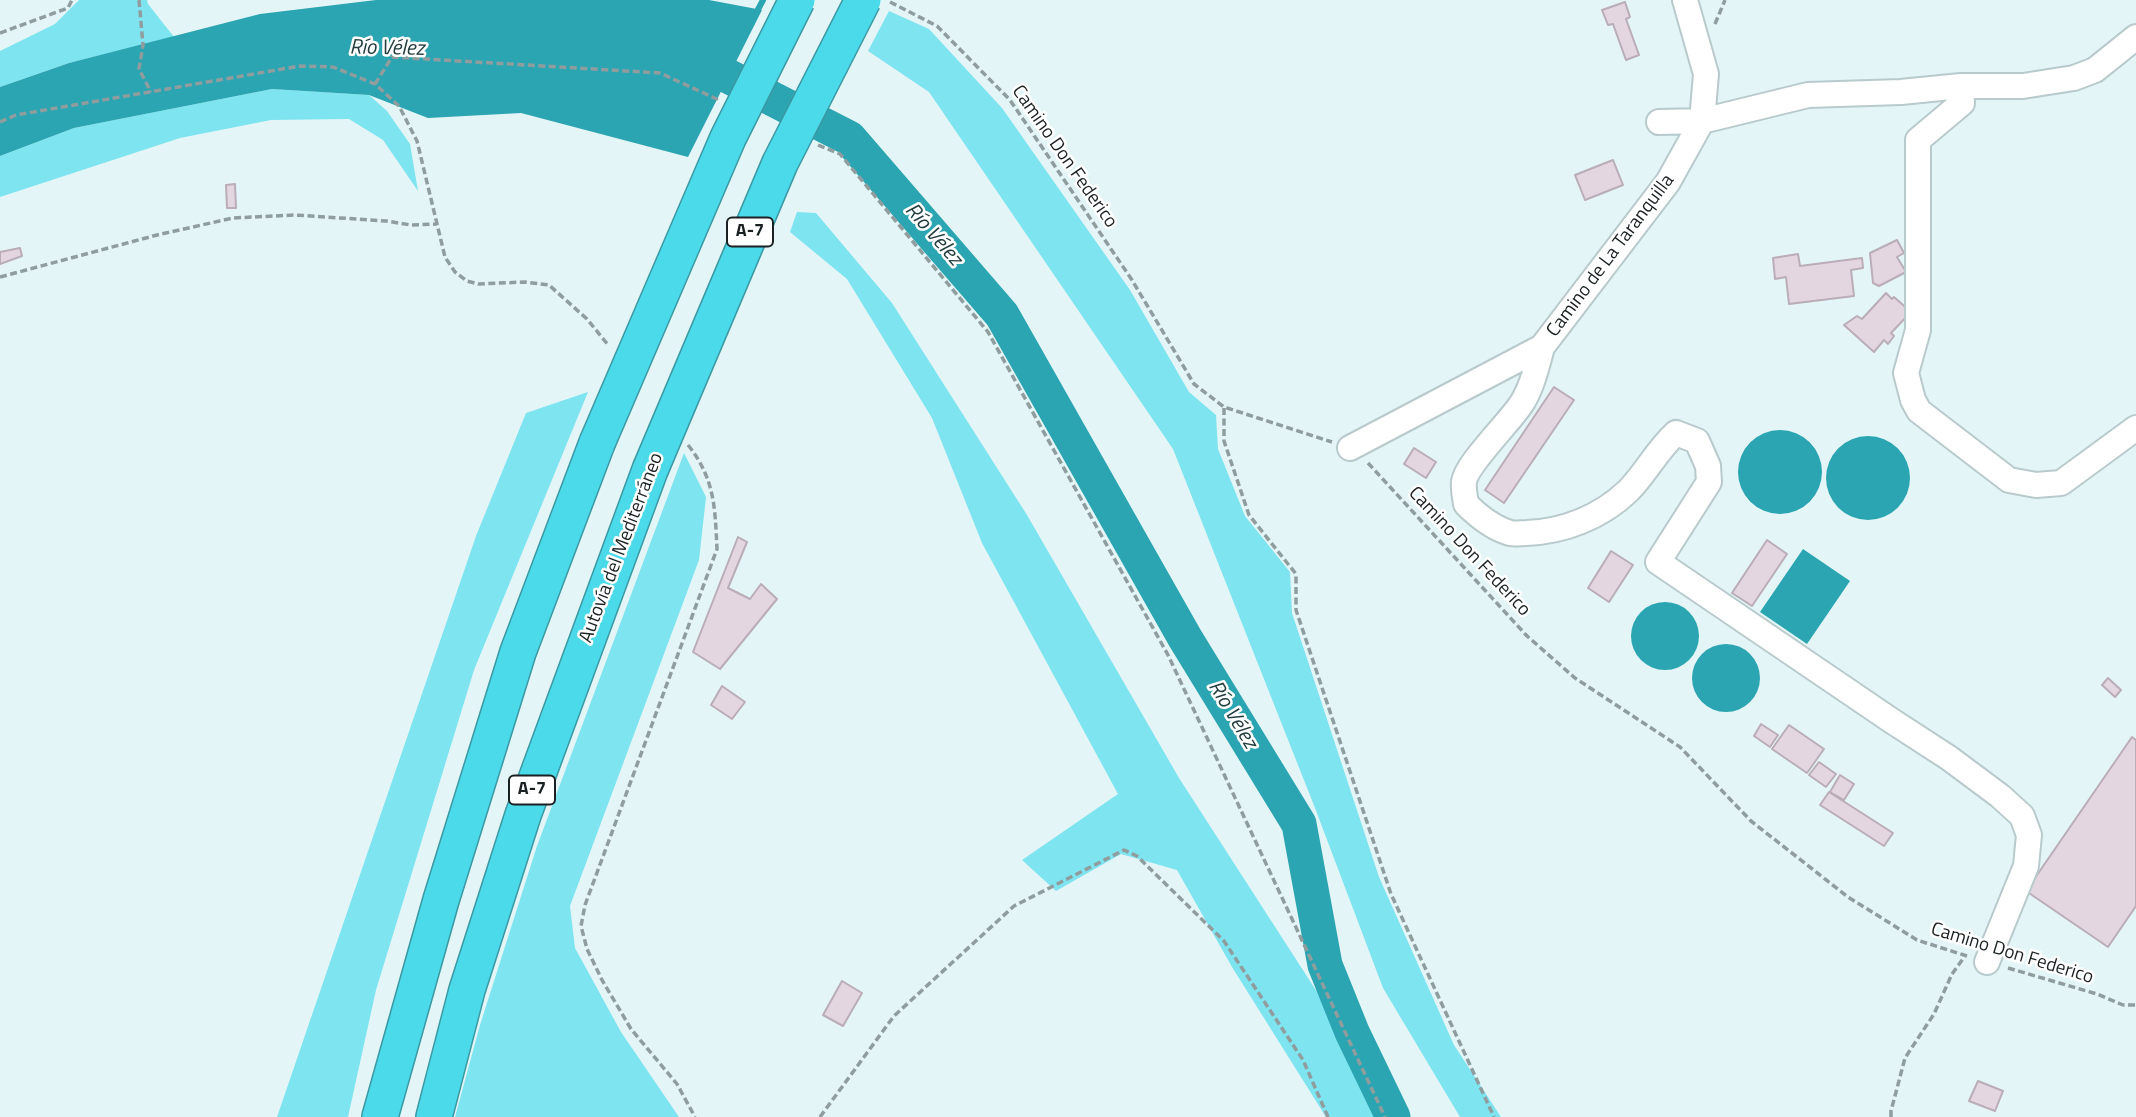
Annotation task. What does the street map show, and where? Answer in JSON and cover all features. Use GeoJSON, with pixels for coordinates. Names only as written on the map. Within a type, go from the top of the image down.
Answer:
{"type":"FeatureCollection","features":[{"type":"Feature","properties":{"kind":"highway","name":"A-7"},"geometry":{"type":"LineString","coordinates":[[380,1117],[440,900],[518,652],[597,443],[728,138],[797,0]]}},
{"type":"Feature","properties":{"kind":"highway","name":"Autovía del Mediterráneo"},"geometry":{"type":"LineString","coordinates":[[434,1117],[467,990],[523,815],[650,470],[780,163],[863,0]]}},
{"type":"Feature","properties":{"kind":"street","name":"Camino de La Taranquilla"},"geometry":{"type":"LineString","coordinates":[[1350,448],[1542,347],[1668,182],[1702,121],[1706,74],[1685,0]]}},
{"type":"Feature","properties":{"kind":"street"},"geometry":{"type":"LineString","coordinates":[[1659,122],[1702,121],[1808,95],[1901,92],[1961,86],[2024,86],[2074,78],[2095,70],[2136,37]]}},
{"type":"Feature","properties":{"kind":"street"},"geometry":{"type":"LineString","coordinates":[[1961,86],[1962,103],[1918,140],[1918,330],[1906,373],[1913,400],[1919,411],[2009,480],[2036,485],[2061,483],[2136,428]]}},
{"type":"Feature","properties":{"kind":"street"},"geometry":{"type":"LineString","coordinates":[[1542,347],[1535,374],[1523,402],[1477,458],[1464,481],[1466,503],[1482,519],[1511,533],[1546,533],[1575,525],[1605,509],[1627,492],[1663,445],[1676,433],[1698,441],[1708,466],[1709,482],[1658,562],[1949,758],[2022,816],[2029,835],[2026,866],[1976,959]]}},
{"type":"Feature","properties":{"kind":"path"},"geometry":{"type":"LineString","coordinates":[[0,33],[68,8],[72,0]]}},
{"type":"Feature","properties":{"kind":"path"},"geometry":{"type":"LineString","coordinates":[[0,122],[16,115],[151,92],[139,69],[143,45],[139,0]]}},
{"type":"Feature","properties":{"kind":"path","name":"Camino Don Federico"},"geometry":{"type":"LineString","coordinates":[[886,0],[937,26],[1010,100],[1132,281],[1194,384],[1224,407],[1350,448],[1364,458],[1527,636],[1575,678],[1680,747],[1751,821],[1848,897],[1917,940],[2097,994],[2123,1005],[2136,1005]]}},
{"type":"Feature","properties":{"kind":"path"},"geometry":{"type":"LineString","coordinates":[[375,85],[392,57],[660,73],[720,100]]}},
{"type":"Feature","properties":{"kind":"path"},"geometry":{"type":"LineString","coordinates":[[816,143],[840,154],[988,332],[1168,654],[1385,1117]]}},
{"type":"Feature","properties":{"kind":"path"},"geometry":{"type":"LineString","coordinates":[[0,277],[157,235],[233,218],[295,215],[411,225],[437,224]]}},
{"type":"Feature","properties":{"kind":"path"},"geometry":{"type":"LineString","coordinates":[[1224,407],[1224,441],[1249,515],[1296,574],[1296,610],[1391,894],[1494,1117]]}},
{"type":"Feature","properties":{"kind":"path"},"geometry":{"type":"LineString","coordinates":[[820,1117],[894,1016],[1014,906],[1124,850],[1137,856],[1224,941],[1303,1060],[1328,1117]]}},
{"type":"Feature","properties":{"kind":"path"},"geometry":{"type":"LineString","coordinates":[[1891,1117],[1905,1058],[1934,1014],[1952,974],[1976,959]]}},
{"type":"Feature","properties":{"kind":"shaded area"},"geometry":{"type":"Polygon","coordinates":[[[79,0],[147,0],[174,37],[69,63],[0,87],[0,51],[55,24],[79,0]]]}},
{"type":"Feature","properties":{"kind":"shaded area"},"geometry":{"type":"Polygon","coordinates":[[[889,11],[929,29],[1002,108],[1130,290],[1189,392],[1216,415],[1218,449],[1245,516],[1290,572],[1292,613],[1379,877],[1454,1045],[1501,1117],[1460,1117],[1383,988],[1173,449],[929,92],[868,51],[889,11]]]}},
{"type":"Feature","properties":{"kind":"shaded area"},"geometry":{"type":"Polygon","coordinates":[[[272,89],[369,95],[387,111],[410,144],[418,191],[383,140],[349,119],[271,120],[180,138],[0,197],[0,156],[74,128],[272,89]]]}},
{"type":"Feature","properties":{"kind":"shaded area"},"geometry":{"type":"Polygon","coordinates":[[[797,212],[816,213],[892,303],[1027,515],[1179,778],[1330,1012],[1377,1117],[1326,1117],[1232,967],[1177,870],[1121,854],[1056,891],[1022,860],[1118,794],[982,543],[932,418],[847,279],[790,232],[797,212]]]}},
{"type":"Feature","properties":{"kind":"shaded area"},"geometry":{"type":"Polygon","coordinates":[[[588,392],[474,670],[376,990],[348,1117],[277,1117],[476,536],[526,413],[588,392]]]}},
{"type":"Feature","properties":{"kind":"shaded area"},"geometry":{"type":"Polygon","coordinates":[[[684,453],[706,497],[699,560],[570,906],[575,948],[621,1032],[679,1117],[455,1117],[480,1025],[537,846],[684,453]]]}},
{"type":"Feature","properties":{"kind":"water"},"geometry":{"type":"Polygon","coordinates":[[[376,0],[709,0],[762,10],[688,157],[521,113],[428,118],[369,95],[272,89],[74,128],[0,156],[0,87],[69,63],[260,14],[376,0]]]}},
{"type":"Feature","properties":{"kind":"water"},"geometry":{"type":"Polygon","coordinates":[[[1780,430],[1803,437],[1815,449],[1822,472],[1815,495],[1803,507],[1780,514],[1757,507],[1745,495],[1738,472],[1745,449],[1757,437],[1780,430]]]}},
{"type":"Feature","properties":{"kind":"water"},"geometry":{"type":"Polygon","coordinates":[[[1868,436],[1891,443],[1903,455],[1910,478],[1903,501],[1891,513],[1868,520],[1845,513],[1833,501],[1826,478],[1833,455],[1845,443],[1868,436]]]}},
{"type":"Feature","properties":{"kind":"water"},"geometry":{"type":"Polygon","coordinates":[[[1803,549],[1850,581],[1807,644],[1760,612],[1803,549]]]}},
{"type":"Feature","properties":{"kind":"water"},"geometry":{"type":"Polygon","coordinates":[[[1665,602],[1678,605],[1689,612],[1696,623],[1699,636],[1696,649],[1689,660],[1678,667],[1665,670],[1652,667],[1641,660],[1634,649],[1631,636],[1634,623],[1641,612],[1652,605],[1665,602]]]}},
{"type":"Feature","properties":{"kind":"water"},"geometry":{"type":"Polygon","coordinates":[[[1726,644],[1739,647],[1750,654],[1757,665],[1760,678],[1757,691],[1750,702],[1739,709],[1726,712],[1713,709],[1702,702],[1695,691],[1692,678],[1695,665],[1702,654],[1713,647],[1726,644]]]}},
{"type":"Feature","properties":{"kind":"building"},"geometry":{"type":"Polygon","coordinates":[[[1625,2],[1630,17],[1626,19],[1639,55],[1626,60],[1613,24],[1608,25],[1602,10],[1625,2]]]}},
{"type":"Feature","properties":{"kind":"building"},"geometry":{"type":"Polygon","coordinates":[[[1613,160],[1623,185],[1585,200],[1575,175],[1613,160]]]}},
{"type":"Feature","properties":{"kind":"building"},"geometry":{"type":"Polygon","coordinates":[[[235,184],[236,208],[227,208],[226,185],[235,184]]]}},
{"type":"Feature","properties":{"kind":"building"},"geometry":{"type":"Polygon","coordinates":[[[1897,240],[1904,253],[1897,257],[1906,272],[1879,286],[1873,283],[1870,253],[1897,240]]]}},
{"type":"Feature","properties":{"kind":"building"},"geometry":{"type":"Polygon","coordinates":[[[20,248],[22,256],[0,264],[0,252],[20,248]]]}},
{"type":"Feature","properties":{"kind":"building"},"geometry":{"type":"Polygon","coordinates":[[[1798,254],[1800,266],[1862,258],[1863,268],[1851,270],[1854,296],[1789,304],[1786,277],[1775,279],[1773,258],[1798,254]]]}},
{"type":"Feature","properties":{"kind":"building"},"geometry":{"type":"Polygon","coordinates":[[[1886,293],[1911,312],[1891,333],[1894,336],[1888,344],[1884,340],[1874,352],[1844,325],[1857,316],[1862,319],[1886,293]]]}},
{"type":"Feature","properties":{"kind":"building"},"geometry":{"type":"Polygon","coordinates":[[[1554,387],[1574,400],[1504,503],[1485,490],[1554,387]]]}},
{"type":"Feature","properties":{"kind":"building"},"geometry":{"type":"Polygon","coordinates":[[[1414,448],[1436,462],[1426,478],[1404,464],[1414,448]]]}},
{"type":"Feature","properties":{"kind":"building"},"geometry":{"type":"Polygon","coordinates":[[[738,537],[747,542],[728,588],[750,599],[761,584],[777,599],[720,669],[693,652],[738,537]]]}},
{"type":"Feature","properties":{"kind":"building"},"geometry":{"type":"Polygon","coordinates":[[[1767,540],[1787,554],[1752,606],[1732,593],[1767,540]]]}},
{"type":"Feature","properties":{"kind":"building"},"geometry":{"type":"Polygon","coordinates":[[[1611,551],[1633,565],[1609,602],[1588,588],[1611,551]]]}},
{"type":"Feature","properties":{"kind":"building"},"geometry":{"type":"Polygon","coordinates":[[[2108,678],[2121,690],[2115,697],[2102,685],[2108,678]]]}},
{"type":"Feature","properties":{"kind":"building"},"geometry":{"type":"Polygon","coordinates":[[[722,686],[745,702],[732,719],[711,705],[722,686]]]}},
{"type":"Feature","properties":{"kind":"building"},"geometry":{"type":"Polygon","coordinates":[[[1761,724],[1778,735],[1770,747],[1754,736],[1761,724]]]}},
{"type":"Feature","properties":{"kind":"building"},"geometry":{"type":"Polygon","coordinates":[[[1789,725],[1824,749],[1807,773],[1772,749],[1789,725]]]}},
{"type":"Feature","properties":{"kind":"building"},"geometry":{"type":"Polygon","coordinates":[[[2132,737],[2136,740],[2136,906],[2108,947],[2026,891],[2132,737]]]}},
{"type":"Feature","properties":{"kind":"building"},"geometry":{"type":"Polygon","coordinates":[[[1819,762],[1836,774],[1826,787],[1809,775],[1819,762]]]}},
{"type":"Feature","properties":{"kind":"building"},"geometry":{"type":"Polygon","coordinates":[[[1840,775],[1854,784],[1844,800],[1830,792],[1840,775]]]}},
{"type":"Feature","properties":{"kind":"building"},"geometry":{"type":"Polygon","coordinates":[[[1829,792],[1893,833],[1884,846],[1820,805],[1829,792]]]}},
{"type":"Feature","properties":{"kind":"building"},"geometry":{"type":"Polygon","coordinates":[[[842,981],[862,993],[843,1026],[823,1015],[842,981]]]}},
{"type":"Feature","properties":{"kind":"building"},"geometry":{"type":"Polygon","coordinates":[[[1978,1081],[2003,1091],[1995,1111],[1969,1101],[1978,1081]]]}},
{"type":"Feature","properties":{"kind":"waterway"},"geometry":{"type":"LineString","coordinates":[[754,17],[763,0]]}},
{"type":"Feature","properties":{"kind":"waterway","name":"Río Vélez"},"geometry":{"type":"LineString","coordinates":[[684,60],[722,73],[849,138],[1002,315],[1185,638],[1299,824],[1325,965],[1352,1032],[1393,1117]]}}]}
